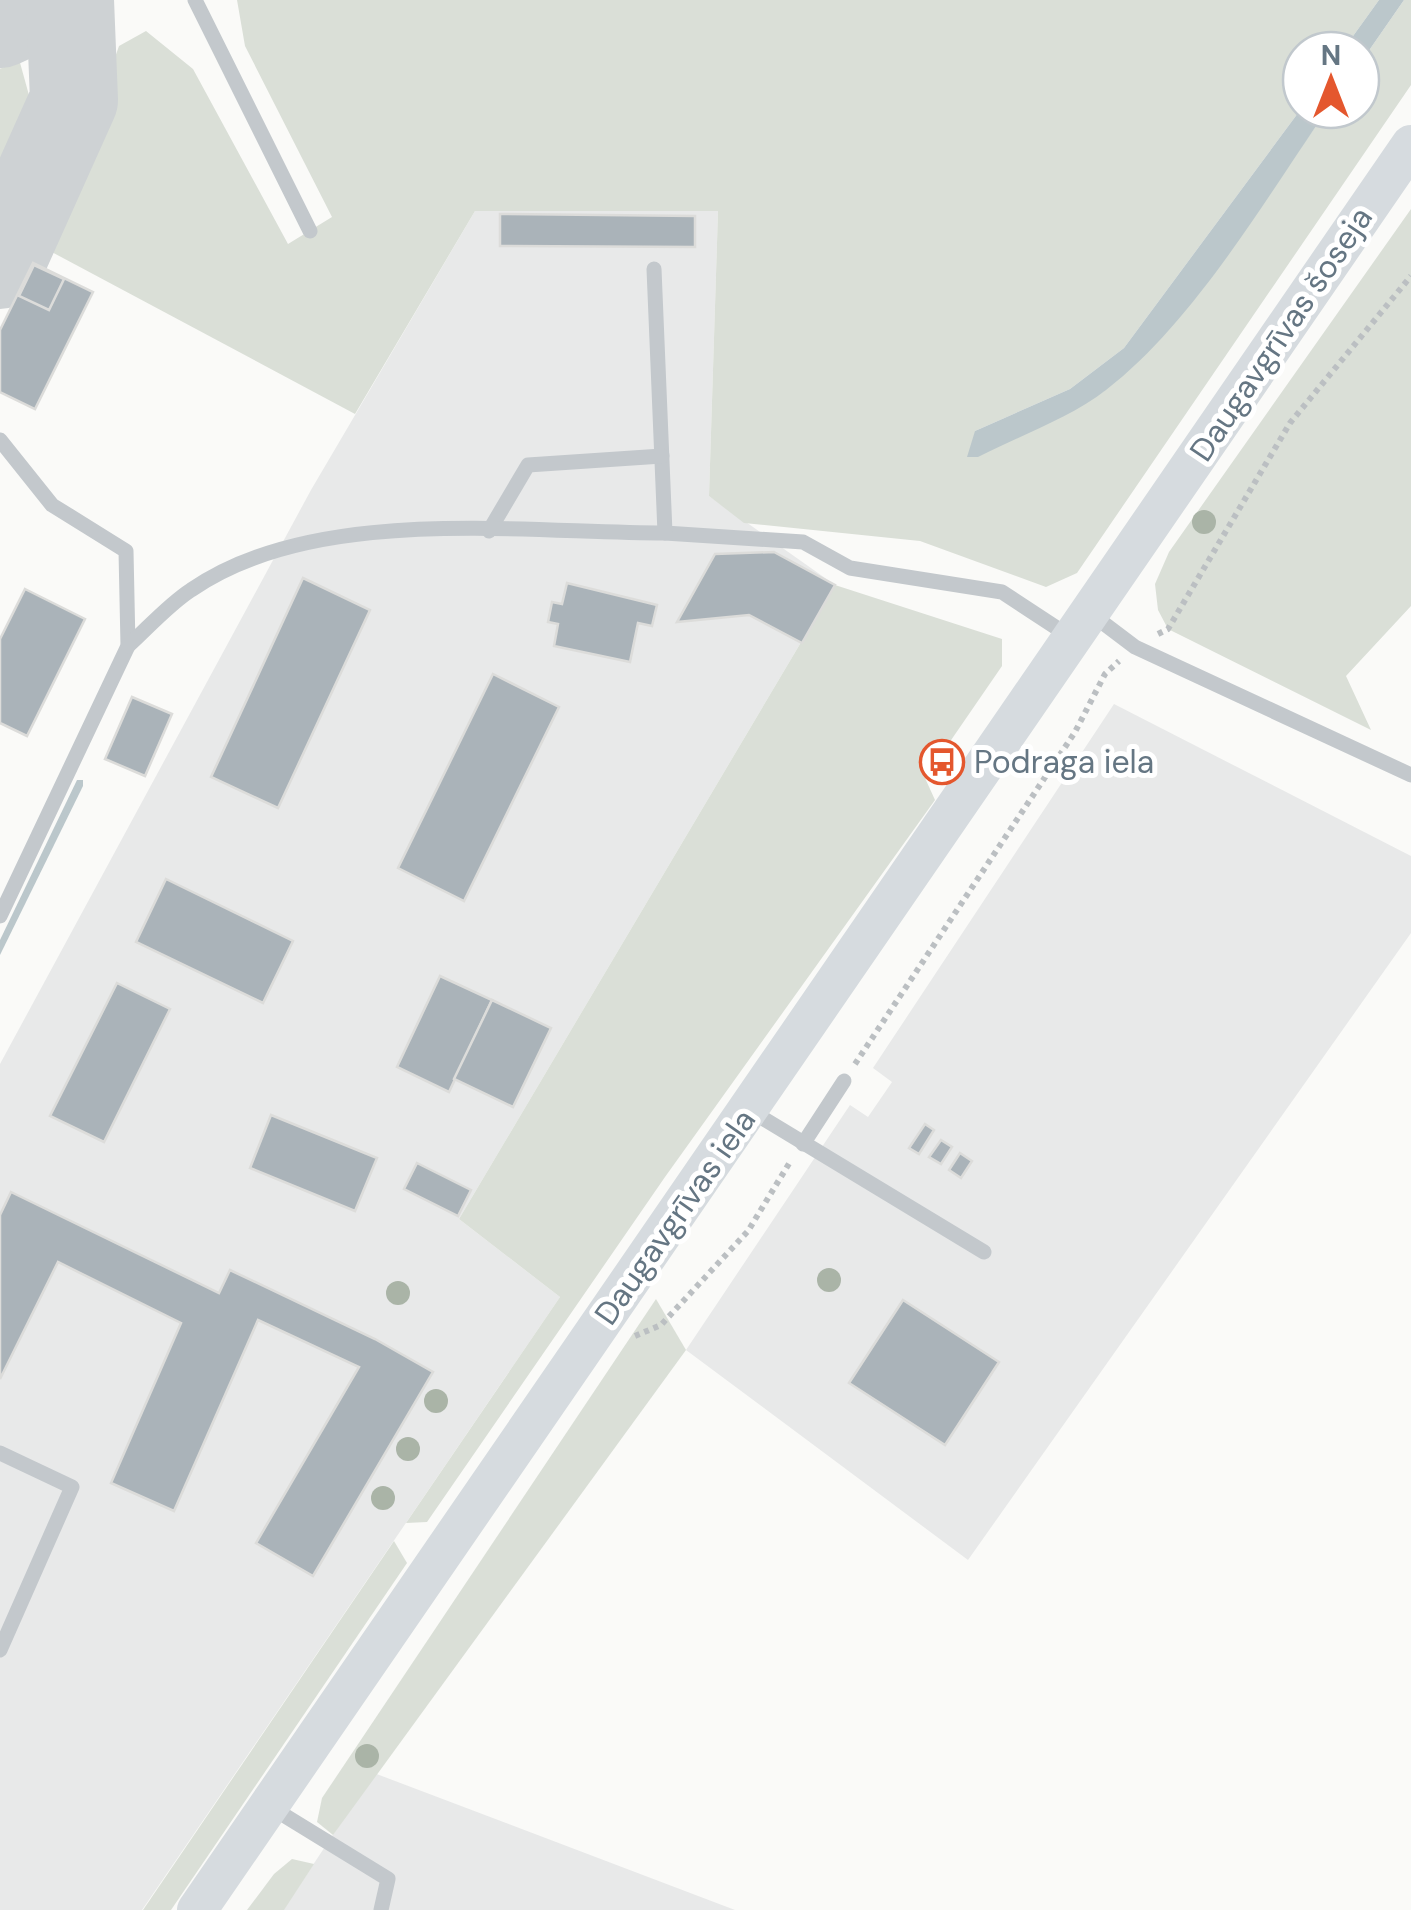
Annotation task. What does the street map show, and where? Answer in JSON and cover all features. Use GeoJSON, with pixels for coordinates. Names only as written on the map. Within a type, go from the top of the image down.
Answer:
{"type":"FeatureCollection","features":[{"type":"Feature","properties":{"kind":"main road","name":"Daugavgrīvas šoseja"},"geometry":{"type":"LineString","coordinates":[[1152,523],[1411,145]]}},
{"type":"Feature","properties":{"kind":"main road","name":"Daugavgrīvas iela"},"geometry":{"type":"LineString","coordinates":[[197,1910],[1152,523]]}},
{"type":"Feature","properties":{"kind":"lane"},"geometry":{"type":"LineString","coordinates":[[195,0],[310,231]]}},
{"type":"Feature","properties":{"kind":"lane"},"geometry":{"type":"LineString","coordinates":[[654,268],[665,533]]}},
{"type":"Feature","properties":{"kind":"lane"},"geometry":{"type":"LineString","coordinates":[[0,440],[52,505],[126,551],[128,646]]}},
{"type":"Feature","properties":{"kind":"lane"},"geometry":{"type":"LineString","coordinates":[[490,532],[528,465],[662,456]]}},
{"type":"Feature","properties":{"kind":"lane"},"geometry":{"type":"LineString","coordinates":[[0,916],[128,646],[191,589],[259,556],[351,535],[665,533],[803,542],[850,568],[1002,592],[1135,647],[1411,774]]}},
{"type":"Feature","properties":{"kind":"lane"},"geometry":{"type":"LineString","coordinates":[[803,1144],[844,1081]]}},
{"type":"Feature","properties":{"kind":"lane"},"geometry":{"type":"LineString","coordinates":[[748,1110],[984,1252]]}},
{"type":"Feature","properties":{"kind":"lane"},"geometry":{"type":"LineString","coordinates":[[0,1453],[72,1487],[0,1650]]}},
{"type":"Feature","properties":{"kind":"lane"},"geometry":{"type":"LineString","coordinates":[[269,1806],[388,1880],[380,1910]]}},
{"type":"Feature","properties":{"kind":"path"},"geometry":{"type":"LineString","coordinates":[[844,1081],[1075,732],[1105,674],[1135,647],[1168,628],[1290,424],[1411,276]]}},
{"type":"Feature","properties":{"kind":"path"},"geometry":{"type":"LineString","coordinates":[[627,1339],[661,1325],[748,1231],[803,1144]]}},
{"type":"Feature","properties":{"kind":"shaded area"},"geometry":{"type":"Polygon","coordinates":[[[237,0],[1379,0],[1357,30],[1281,30],[1281,130],[1285,130],[1124,348],[1070,389],[975,431],[1103,392],[1234,244],[1313,130],[1380,130],[1077,573],[1046,587],[920,541],[744,523],[709,496],[718,211],[475,211],[355,414],[48,250],[119,46],[146,31],[193,69],[288,244],[332,217],[245,46],[237,0]]]}},
{"type":"Feature","properties":{"kind":"shaded area"},"geometry":{"type":"Polygon","coordinates":[[[1379,0],[1404,0],[1381,33],[1381,30],[1357,30],[1379,0]]]}},
{"type":"Feature","properties":{"kind":"shaded area"},"geometry":{"type":"Polygon","coordinates":[[[1404,0],[1411,0],[1411,85],[1381,129],[1381,33],[1404,0]]]}},
{"type":"Feature","properties":{"kind":"shaded area"},"geometry":{"type":"Polygon","coordinates":[[[0,22],[19,59],[0,69],[0,22]]]}},
{"type":"Feature","properties":{"kind":"shaded area"},"geometry":{"type":"Polygon","coordinates":[[[19,59],[35,117],[19,168],[0,202],[0,69],[19,59]]]}},
{"type":"Feature","properties":{"kind":"shaded area"},"geometry":{"type":"Polygon","coordinates":[[[1285,130],[1314,130],[1226,259],[1169,331],[1138,362],[1106,390],[1060,418],[978,457],[967,457],[975,431],[1070,389],[1124,348],[1285,130]]]}},
{"type":"Feature","properties":{"kind":"shaded area"},"geometry":{"type":"Polygon","coordinates":[[[1411,209],[1411,606],[1346,676],[1371,730],[1168,629],[1158,610],[1155,584],[1169,552],[1411,209]]]}},
{"type":"Feature","properties":{"kind":"shaded area"},"geometry":{"type":"Polygon","coordinates":[[[475,211],[718,211],[709,496],[835,585],[459,1219],[560,1297],[142,1910],[0,1910],[0,1064],[311,490],[475,211]]]}},
{"type":"Feature","properties":{"kind":"shaded area"},"geometry":{"type":"Polygon","coordinates":[[[835,585],[1002,639],[1002,666],[925,778],[935,800],[665,1177],[427,1522],[406,1523],[560,1297],[459,1219],[835,585]]]}},
{"type":"Feature","properties":{"kind":"shaded area"},"geometry":{"type":"Polygon","coordinates":[[[1114,704],[1411,856],[1411,933],[968,1560],[686,1350],[850,1105],[868,1117],[892,1082],[873,1068],[1114,704]]]}},
{"type":"Feature","properties":{"kind":"shaded area"},"geometry":{"type":"Polygon","coordinates":[[[77,780],[83,780],[83,786],[0,955],[0,940],[77,780]]]}},
{"type":"Feature","properties":{"kind":"shaded area"},"geometry":{"type":"Polygon","coordinates":[[[656,1299],[686,1350],[333,1835],[317,1822],[322,1798],[656,1299]]]}},
{"type":"Feature","properties":{"kind":"shaded area"},"geometry":{"type":"Polygon","coordinates":[[[394,1541],[407,1563],[171,1910],[143,1910],[394,1541]]]}},
{"type":"Feature","properties":{"kind":"shaded area"},"geometry":{"type":"Polygon","coordinates":[[[374,1773],[735,1910],[283,1910],[374,1773]]]}},
{"type":"Feature","properties":{"kind":"shaded area"},"geometry":{"type":"Polygon","coordinates":[[[292,1859],[314,1864],[284,1910],[247,1910],[274,1874],[292,1859]]]}},
{"type":"Feature","properties":{"kind":"building"},"geometry":{"type":"Polygon","coordinates":[[[500,214],[695,216],[695,247],[500,246],[500,214]]]}},
{"type":"Feature","properties":{"kind":"building"},"geometry":{"type":"Polygon","coordinates":[[[33,263],[93,292],[35,409],[0,392],[0,330],[33,263]]]}},
{"type":"Feature","properties":{"kind":"building"},"geometry":{"type":"Polygon","coordinates":[[[34,265],[64,279],[49,310],[19,296],[34,265]]]}},
{"type":"Feature","properties":{"kind":"building"},"geometry":{"type":"Polygon","coordinates":[[[774,552],[835,585],[802,643],[749,615],[677,622],[715,554],[774,552]]]}},
{"type":"Feature","properties":{"kind":"building"},"geometry":{"type":"Polygon","coordinates":[[[303,578],[370,610],[278,808],[211,777],[303,578]]]}},
{"type":"Feature","properties":{"kind":"building"},"geometry":{"type":"Polygon","coordinates":[[[567,583],[657,605],[652,626],[638,623],[630,662],[554,646],[558,624],[548,622],[552,602],[562,604],[567,583]]]}},
{"type":"Feature","properties":{"kind":"building"},"geometry":{"type":"Polygon","coordinates":[[[25,589],[85,619],[27,736],[0,723],[0,639],[25,589]]]}},
{"type":"Feature","properties":{"kind":"building"},"geometry":{"type":"Polygon","coordinates":[[[493,674],[559,707],[464,901],[398,868],[493,674]]]}},
{"type":"Feature","properties":{"kind":"building"},"geometry":{"type":"Polygon","coordinates":[[[132,697],[172,714],[145,776],[105,759],[132,697]]]}},
{"type":"Feature","properties":{"kind":"building"},"geometry":{"type":"Polygon","coordinates":[[[166,879],[293,941],[263,1003],[136,942],[166,879]]]}},
{"type":"Feature","properties":{"kind":"building"},"geometry":{"type":"Polygon","coordinates":[[[440,976],[492,1000],[449,1092],[397,1067],[440,976]]]}},
{"type":"Feature","properties":{"kind":"building"},"geometry":{"type":"Polygon","coordinates":[[[117,983],[170,1009],[104,1142],[50,1116],[117,983]]]}},
{"type":"Feature","properties":{"kind":"building"},"geometry":{"type":"Polygon","coordinates":[[[492,1000],[551,1028],[513,1107],[454,1079],[492,1000]]]}},
{"type":"Feature","properties":{"kind":"building"},"geometry":{"type":"Polygon","coordinates":[[[271,1115],[377,1158],[355,1211],[250,1168],[271,1115]]]}},
{"type":"Feature","properties":{"kind":"building"},"geometry":{"type":"Polygon","coordinates":[[[925,1124],[934,1130],[919,1154],[909,1148],[925,1124]]]}},
{"type":"Feature","properties":{"kind":"building"},"geometry":{"type":"Polygon","coordinates":[[[941,1140],[952,1147],[941,1164],[929,1157],[941,1140]]]}},
{"type":"Feature","properties":{"kind":"building"},"geometry":{"type":"Polygon","coordinates":[[[960,1153],[972,1161],[961,1178],[949,1170],[960,1153]]]}},
{"type":"Feature","properties":{"kind":"building"},"geometry":{"type":"Polygon","coordinates":[[[417,1163],[471,1190],[458,1216],[404,1189],[417,1163]]]}},
{"type":"Feature","properties":{"kind":"building"},"geometry":{"type":"Polygon","coordinates":[[[11,1192],[219,1293],[230,1270],[375,1339],[433,1372],[313,1576],[256,1543],[359,1367],[258,1320],[174,1511],[111,1483],[181,1323],[58,1262],[0,1379],[0,1215],[11,1192]]]}},
{"type":"Feature","properties":{"kind":"building"},"geometry":{"type":"Polygon","coordinates":[[[903,1300],[999,1362],[945,1445],[849,1383],[903,1300]]]}},
{"type":"Feature","properties":{"kind":"taxiway"},"geometry":{"type":"LineString","coordinates":[[0,24],[52,0]]}},
{"type":"Feature","properties":{"kind":"taxiway"},"geometry":{"type":"LineString","coordinates":[[0,265],[74,100],[70,0]]}},
{"type":"Feature","properties":{"kind":"place","name":"Podraga iela"},"geometry":{"type":"Point","coordinates":[942,762]}}]}
